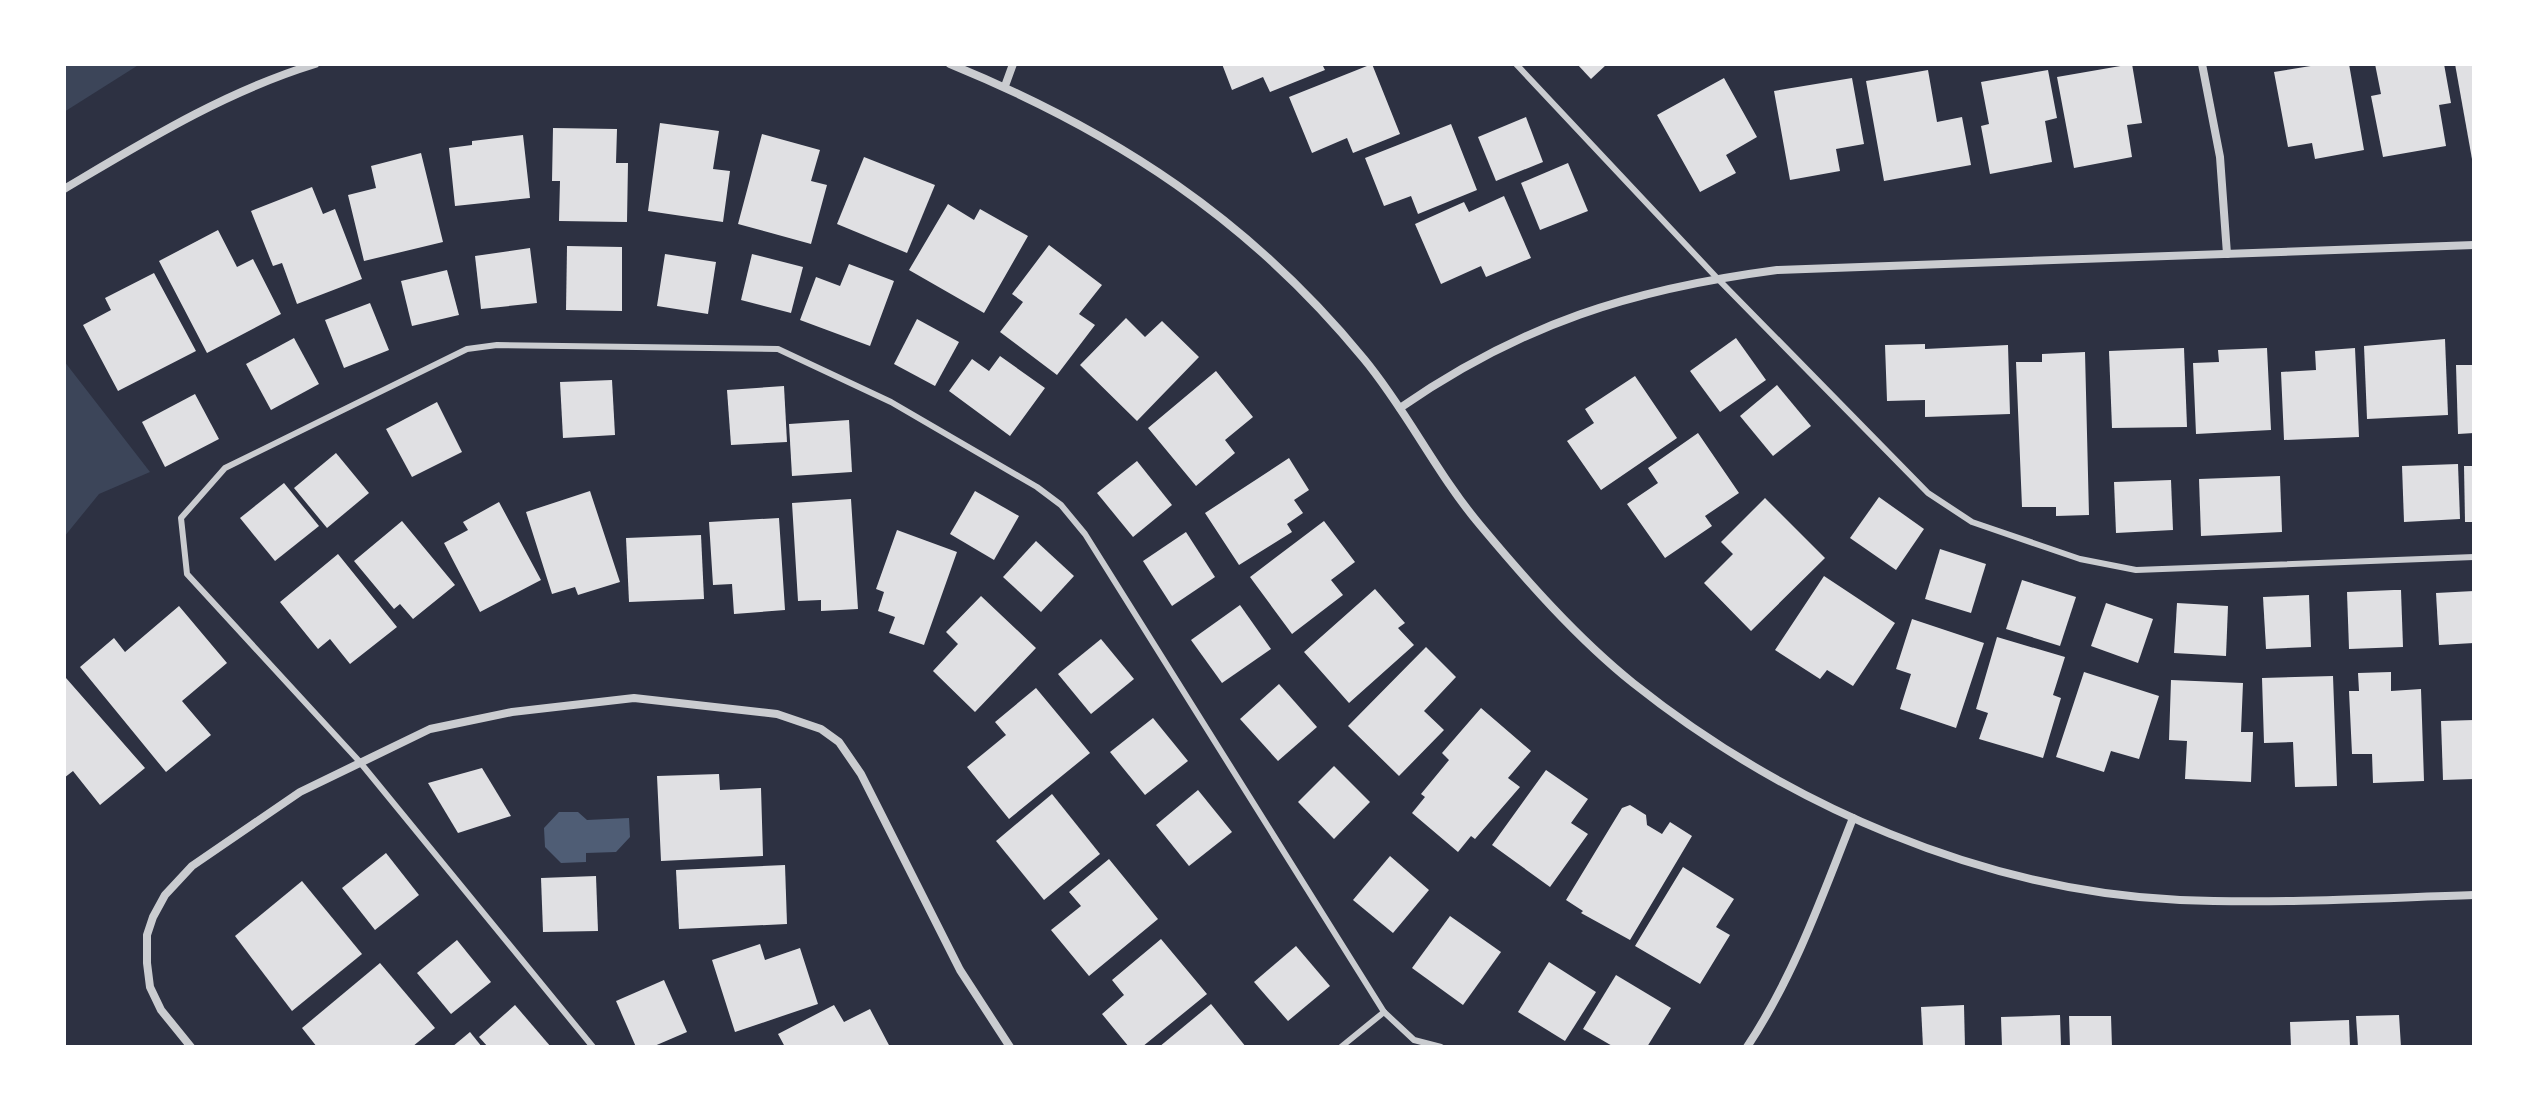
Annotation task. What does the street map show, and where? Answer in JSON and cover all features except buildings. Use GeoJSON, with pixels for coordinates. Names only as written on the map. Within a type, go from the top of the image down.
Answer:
{"type":"FeatureCollection","features":[{"type":"Feature","properties":{"kind":"street"},"geometry":{"type":"LineString","coordinates":[[64,189],[161,130],[234,95],[315,64]]}},
{"type":"Feature","properties":{"kind":"street"},"geometry":{"type":"LineString","coordinates":[[950,64],[1005,86],[1123,147],[1241,232],[1327,316],[1400,408],[1477,522],[1588,642],[1632,682],[1716,744],[1853,818],[1941,852],[2022,876],[2094,890],[2177,900],[2309,901],[2474,895]]}},
{"type":"Feature","properties":{"kind":"street"},"geometry":{"type":"LineString","coordinates":[[1005,86],[1013,64]]}},
{"type":"Feature","properties":{"kind":"street"},"geometry":{"type":"LineString","coordinates":[[2202,64],[2220,157],[2227,254]]}},
{"type":"Feature","properties":{"kind":"street"},"geometry":{"type":"LineString","coordinates":[[1400,408],[1445,377],[1509,341],[1644,293],[1717,278],[1777,270],[2474,245]]}},
{"type":"Feature","properties":{"kind":"street"},"geometry":{"type":"LineString","coordinates":[[191,1047],[161,1010],[150,987],[147,935],[165,895],[192,866],[300,792],[430,729],[512,712],[634,698],[777,714],[821,729],[839,742],[861,774],[960,970],[1010,1047]]}},
{"type":"Feature","properties":{"kind":"street"},"geometry":{"type":"LineString","coordinates":[[1747,1047],[1771,1010],[1806,939],[1853,818]]}},
{"type":"Feature","properties":{"kind":"lane"},"geometry":{"type":"LineString","coordinates":[[1516,64],[1717,278],[1928,493],[1972,522],[2080,559],[2136,570],[2474,557]]}},
{"type":"Feature","properties":{"kind":"lane"},"geometry":{"type":"LineString","coordinates":[[593,1047],[359,761],[187,574],[181,518],[225,468],[467,349],[497,345],[778,349],[891,402],[1037,487],[1061,505],[1085,534],[1384,1012],[1414,1040],[1441,1047]]}},
{"type":"Feature","properties":{"kind":"lane"},"geometry":{"type":"LineString","coordinates":[[1341,1047],[1384,1012]]}},
{"type":"Feature","properties":{"kind":"shaded area"},"geometry":{"type":"Polygon","coordinates":[[[64,64],[140,64],[64,112],[64,64]]]}},
{"type":"Feature","properties":{"kind":"shaded area"},"geometry":{"type":"Polygon","coordinates":[[[64,361],[150,472],[99,494],[64,537],[64,361]]]}},
{"type":"Feature","properties":{"kind":"shaded area"},"geometry":{"type":"Polygon","coordinates":[[[559,812],[578,812],[587,820],[629,818],[630,837],[616,852],[586,853],[586,862],[561,863],[545,847],[544,828],[559,812]]]}}]}
